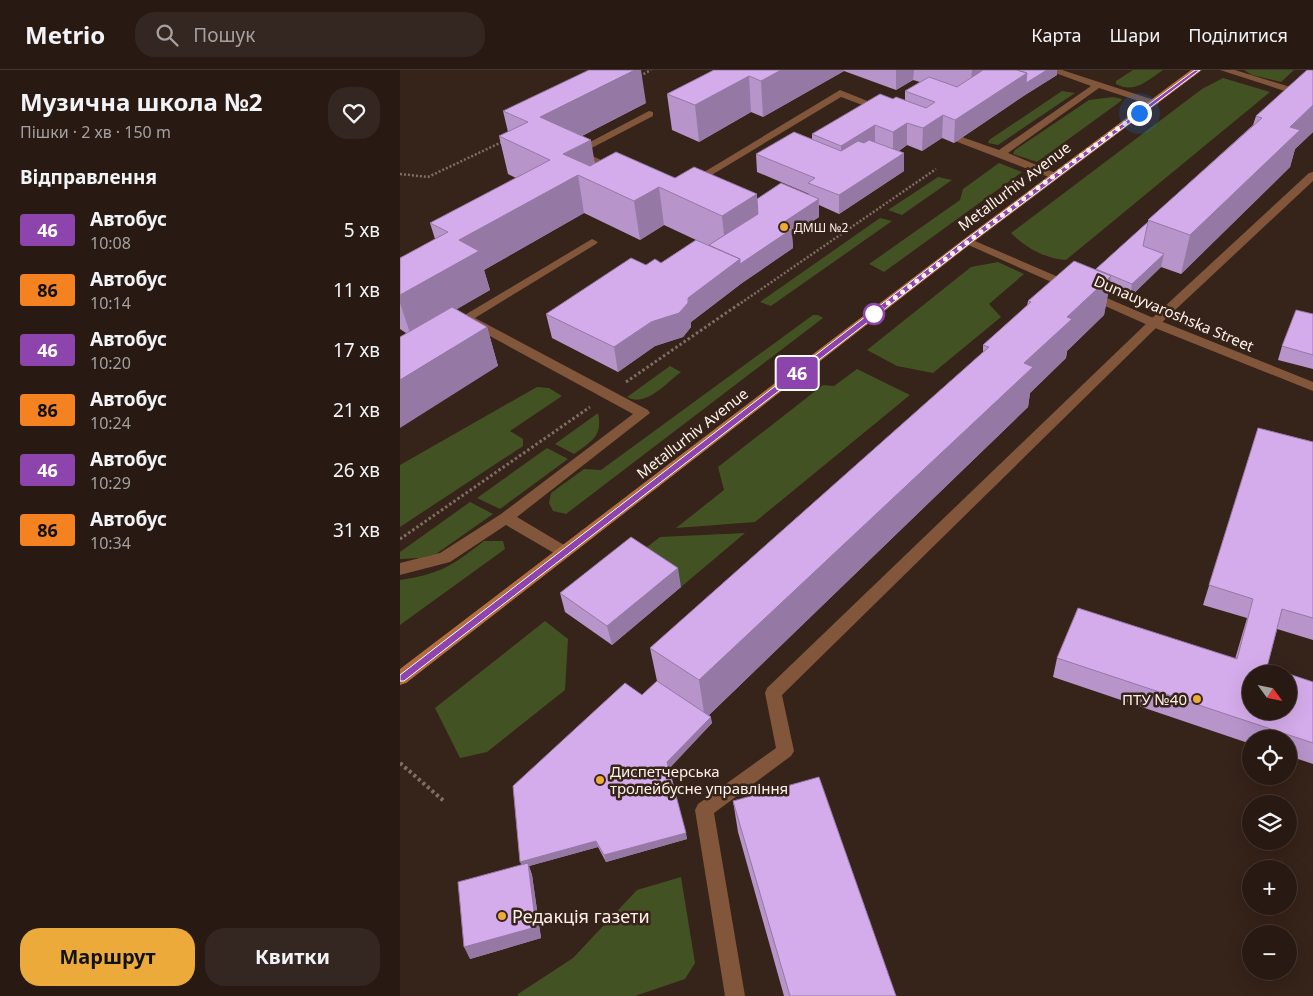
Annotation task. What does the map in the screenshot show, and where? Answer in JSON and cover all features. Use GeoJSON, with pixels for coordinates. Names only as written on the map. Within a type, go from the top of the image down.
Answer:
{"type":"FeatureCollection","features":[{"type":"Feature","properties":{"kind":"street"},"geometry":{"type":"LineString","coordinates":[[1052,70],[1154,103]]}},
{"type":"Feature","properties":{"kind":"street","name":"Metallurhiv Avenue"},"geometry":{"type":"LineString","coordinates":[[400,678],[968,241],[1197,70]]}},
{"type":"Feature","properties":{"kind":"street"},"geometry":{"type":"LineString","coordinates":[[1225,70],[1313,97]]}},
{"type":"Feature","properties":{"kind":"street"},"geometry":{"type":"LineString","coordinates":[[1000,154],[1098,85]]}},
{"type":"Feature","properties":{"kind":"street"},"geometry":{"type":"LineString","coordinates":[[685,187],[840,93],[894,114]]}},
{"type":"Feature","properties":{"kind":"street"},"geometry":{"type":"LineString","coordinates":[[627,177],[576,152],[649,114]]}},
{"type":"Feature","properties":{"kind":"street"},"geometry":{"type":"LineString","coordinates":[[960,139],[1054,176]]}},
{"type":"Feature","properties":{"kind":"street"},"geometry":{"type":"LineString","coordinates":[[734,996],[704,810],[785,751],[774,693],[1154,323],[1313,175]]}},
{"type":"Feature","properties":{"kind":"street","name":"Dunauyvaroshska Street"},"geometry":{"type":"LineString","coordinates":[[968,241],[1154,323],[1313,388]]}},
{"type":"Feature","properties":{"kind":"street"},"geometry":{"type":"LineString","coordinates":[[450,328],[592,242]]}},
{"type":"Feature","properties":{"kind":"street"},"geometry":{"type":"LineString","coordinates":[[400,568],[445,558],[506,518],[643,414],[466,318]]}},
{"type":"Feature","properties":{"kind":"street"},"geometry":{"type":"LineString","coordinates":[[506,518],[564,552]]}},
{"type":"Feature","properties":{"kind":"path"},"geometry":{"type":"LineString","coordinates":[[634,79],[651,70]]}},
{"type":"Feature","properties":{"kind":"path"},"geometry":{"type":"LineString","coordinates":[[400,174],[428,177],[509,139]]}},
{"type":"Feature","properties":{"kind":"path"},"geometry":{"type":"LineString","coordinates":[[400,539],[936,169]]}},
{"type":"Feature","properties":{"kind":"path"},"geometry":{"type":"LineString","coordinates":[[400,763],[445,802]]}},
{"type":"Feature","properties":{"kind":"green space"},"geometry":{"type":"Polygon","coordinates":[[[1133,70],[1163,70],[1135,87],[1123,87],[1116,84],[1116,81],[1133,70]]]}},
{"type":"Feature","properties":{"kind":"green space"},"geometry":{"type":"Polygon","coordinates":[[[1244,70],[1294,70],[1281,82],[1252,75],[1244,70]]]}},
{"type":"Feature","properties":{"kind":"green space"},"geometry":{"type":"Polygon","coordinates":[[[1223,78],[1270,92],[1066,260],[1043,255],[1011,233],[1202,89],[1223,78]]]}},
{"type":"Feature","properties":{"kind":"green space"},"geometry":{"type":"Polygon","coordinates":[[[1062,91],[1075,93],[998,145],[988,143],[989,140],[1062,91]]]}},
{"type":"Feature","properties":{"kind":"green space"},"geometry":{"type":"Polygon","coordinates":[[[1113,97],[1122,99],[1037,162],[1013,154],[1015,150],[1089,100],[1113,97]]]}},
{"type":"Feature","properties":{"kind":"green space"},"geometry":{"type":"Polygon","coordinates":[[[999,163],[1022,172],[884,272],[869,264],[960,200],[963,189],[999,163]]]}},
{"type":"Feature","properties":{"kind":"green space"},"geometry":{"type":"Polygon","coordinates":[[[938,177],[952,180],[902,215],[888,210],[938,177]]]}},
{"type":"Feature","properties":{"kind":"green space"},"geometry":{"type":"Polygon","coordinates":[[[880,218],[892,221],[771,306],[760,302],[880,218]]]}},
{"type":"Feature","properties":{"kind":"green space"},"geometry":{"type":"Polygon","coordinates":[[[998,262],[1024,274],[989,304],[1001,317],[933,373],[897,366],[867,350],[971,267],[998,262]]]}},
{"type":"Feature","properties":{"kind":"green space"},"geometry":{"type":"Polygon","coordinates":[[[813,315],[823,318],[566,514],[553,511],[549,503],[551,493],[584,469],[601,470],[813,315]]]}},
{"type":"Feature","properties":{"kind":"green space"},"geometry":{"type":"Polygon","coordinates":[[[670,366],[681,372],[656,392],[649,397],[641,399],[627,397],[670,366]]]}},
{"type":"Feature","properties":{"kind":"green space"},"geometry":{"type":"Polygon","coordinates":[[[857,369],[910,395],[755,522],[676,528],[724,490],[718,467],[823,385],[834,386],[857,369]]]}},
{"type":"Feature","properties":{"kind":"green space"},"geometry":{"type":"Polygon","coordinates":[[[537,387],[549,388],[562,396],[510,431],[523,439],[523,446],[400,527],[400,465],[537,387]]]}},
{"type":"Feature","properties":{"kind":"green space"},"geometry":{"type":"Polygon","coordinates":[[[598,413],[599,427],[595,437],[574,454],[555,444],[598,413]]]}},
{"type":"Feature","properties":{"kind":"green space"},"geometry":{"type":"Polygon","coordinates":[[[547,448],[568,459],[500,509],[477,498],[547,448]]]}},
{"type":"Feature","properties":{"kind":"green space"},"geometry":{"type":"Polygon","coordinates":[[[470,502],[493,514],[436,554],[420,558],[400,559],[400,552],[470,502]]]}},
{"type":"Feature","properties":{"kind":"green space"},"geometry":{"type":"Polygon","coordinates":[[[745,533],[681,587],[634,557],[660,537],[745,533]]]}},
{"type":"Feature","properties":{"kind":"green space"},"geometry":{"type":"Polygon","coordinates":[[[484,541],[503,541],[505,549],[400,625],[400,580],[426,575],[445,568],[484,541]]]}},
{"type":"Feature","properties":{"kind":"green space"},"geometry":{"type":"Polygon","coordinates":[[[545,621],[568,639],[565,690],[487,752],[460,758],[435,708],[545,621]]]}},
{"type":"Feature","properties":{"kind":"green space"},"geometry":{"type":"Polygon","coordinates":[[[681,877],[695,963],[685,979],[635,996],[518,996],[518,994],[573,958],[637,890],[681,877]]]}},
{"type":"Feature","properties":{"kind":"building"},"geometry":{"type":"Polygon","coordinates":[[[589,70],[635,70],[540,117],[591,140],[563,154],[590,166],[616,152],[675,178],[694,167],[757,194],[722,216],[659,187],[634,201],[578,175],[459,240],[479,251],[400,295],[400,258],[448,232],[430,223],[550,160],[499,136],[528,122],[503,111],[589,70]]]}},
{"type":"Feature","properties":{"kind":"building"},"geometry":{"type":"Polygon","coordinates":[[[714,70],[781,70],[761,81],[749,76],[695,105],[667,94],[714,70]]]}},
{"type":"Feature","properties":{"kind":"building"},"geometry":{"type":"Polygon","coordinates":[[[983,70],[1017,70],[1027,73],[955,120],[943,115],[923,128],[907,123],[893,132],[875,125],[841,146],[812,134],[880,94],[893,99],[896,97],[926,108],[935,102],[905,91],[929,77],[957,87],[983,70]]]}},
{"type":"Feature","properties":{"kind":"building"},"geometry":{"type":"Polygon","coordinates":[[[1017,70],[1047,70],[1026,83],[1027,73],[1017,70]]]}},
{"type":"Feature","properties":{"kind":"building"},"geometry":{"type":"Polygon","coordinates":[[[1307,70],[1313,70],[1313,105],[1290,127],[1300,130],[1190,235],[1148,220],[1262,118],[1256,116],[1307,70]]]}},
{"type":"Feature","properties":{"kind":"building"},"geometry":{"type":"Polygon","coordinates":[[[794,132],[841,151],[858,141],[864,143],[869,140],[904,153],[839,195],[808,183],[815,178],[756,154],[794,132]]]}},
{"type":"Feature","properties":{"kind":"building"},"geometry":{"type":"Polygon","coordinates":[[[781,183],[819,199],[781,224],[792,229],[740,264],[740,259],[709,245],[758,214],[757,199],[781,183]]]}},
{"type":"Feature","properties":{"kind":"building"},"geometry":{"type":"Polygon","coordinates":[[[1148,222],[1143,246],[1164,254],[1132,284],[1096,269],[1148,222]]]}},
{"type":"Feature","properties":{"kind":"building"},"geometry":{"type":"Polygon","coordinates":[[[696,240],[740,259],[688,298],[688,303],[679,313],[651,322],[614,347],[546,314],[631,258],[646,265],[655,259],[661,263],[696,240]]]}},
{"type":"Feature","properties":{"kind":"building"},"geometry":{"type":"Polygon","coordinates":[[[1074,261],[1111,276],[1067,317],[1072,319],[1024,363],[1033,367],[699,680],[650,648],[989,347],[983,345],[1031,302],[1028,301],[1074,261]]]}},
{"type":"Feature","properties":{"kind":"building"},"geometry":{"type":"Polygon","coordinates":[[[452,307],[487,327],[400,380],[400,337],[452,307]]]}},
{"type":"Feature","properties":{"kind":"building"},"geometry":{"type":"Polygon","coordinates":[[[1296,310],[1313,314],[1313,355],[1282,346],[1296,310]]]}},
{"type":"Feature","properties":{"kind":"building"},"geometry":{"type":"Polygon","coordinates":[[[1258,428],[1313,442],[1313,618],[1282,609],[1268,665],[1242,665],[1242,719],[1057,658],[1078,608],[1237,659],[1253,599],[1209,585],[1258,428]]]}},
{"type":"Feature","properties":{"kind":"building"},"geometry":{"type":"Polygon","coordinates":[[[631,537],[678,568],[607,626],[560,593],[631,537]]]}},
{"type":"Feature","properties":{"kind":"building"},"geometry":{"type":"Polygon","coordinates":[[[1298,677],[1313,682],[1313,743],[1297,738],[1297,730],[1274,730],[1244,720],[1298,720],[1298,677]]]}},
{"type":"Feature","properties":{"kind":"building","name":"Диспетчерська тролейбусне управління"},"geometry":{"type":"Polygon","coordinates":[[[657,681],[711,717],[667,762],[686,833],[604,855],[596,841],[520,862],[513,786],[625,683],[642,695],[657,681]]]}},
{"type":"Feature","properties":{"kind":"building"},"geometry":{"type":"Polygon","coordinates":[[[819,777],[896,996],[790,996],[733,801],[819,777]]]}},
{"type":"Feature","properties":{"kind":"building","name":"Редакція газети"},"geometry":{"type":"Polygon","coordinates":[[[528,863],[536,927],[464,947],[458,882],[528,863]]]}},
{"type":"Feature","properties":{"kind":"bus line","name":"46"},"geometry":{"type":"LineString","coordinates":[[400,678],[968,241],[1197,70]]}},
{"type":"Feature","properties":{"kind":"place","name":"ДМШ №2"},"geometry":{"type":"Point","coordinates":[784,227]}},
{"type":"Feature","properties":{"kind":"place","name":"ПТУ №40"},"geometry":{"type":"Point","coordinates":[1197,699]}},
{"type":"Feature","properties":{"kind":"place","name":"Диспетчерська тролейбусне управління"},"geometry":{"type":"Point","coordinates":[600,780]}},
{"type":"Feature","properties":{"kind":"place","name":"Редакція газети"},"geometry":{"type":"Point","coordinates":[502,916]}},
{"type":"Feature","properties":{"kind":"route"},"geometry":{"type":"LineString","coordinates":[[874,314],[1139,113]]}}]}
